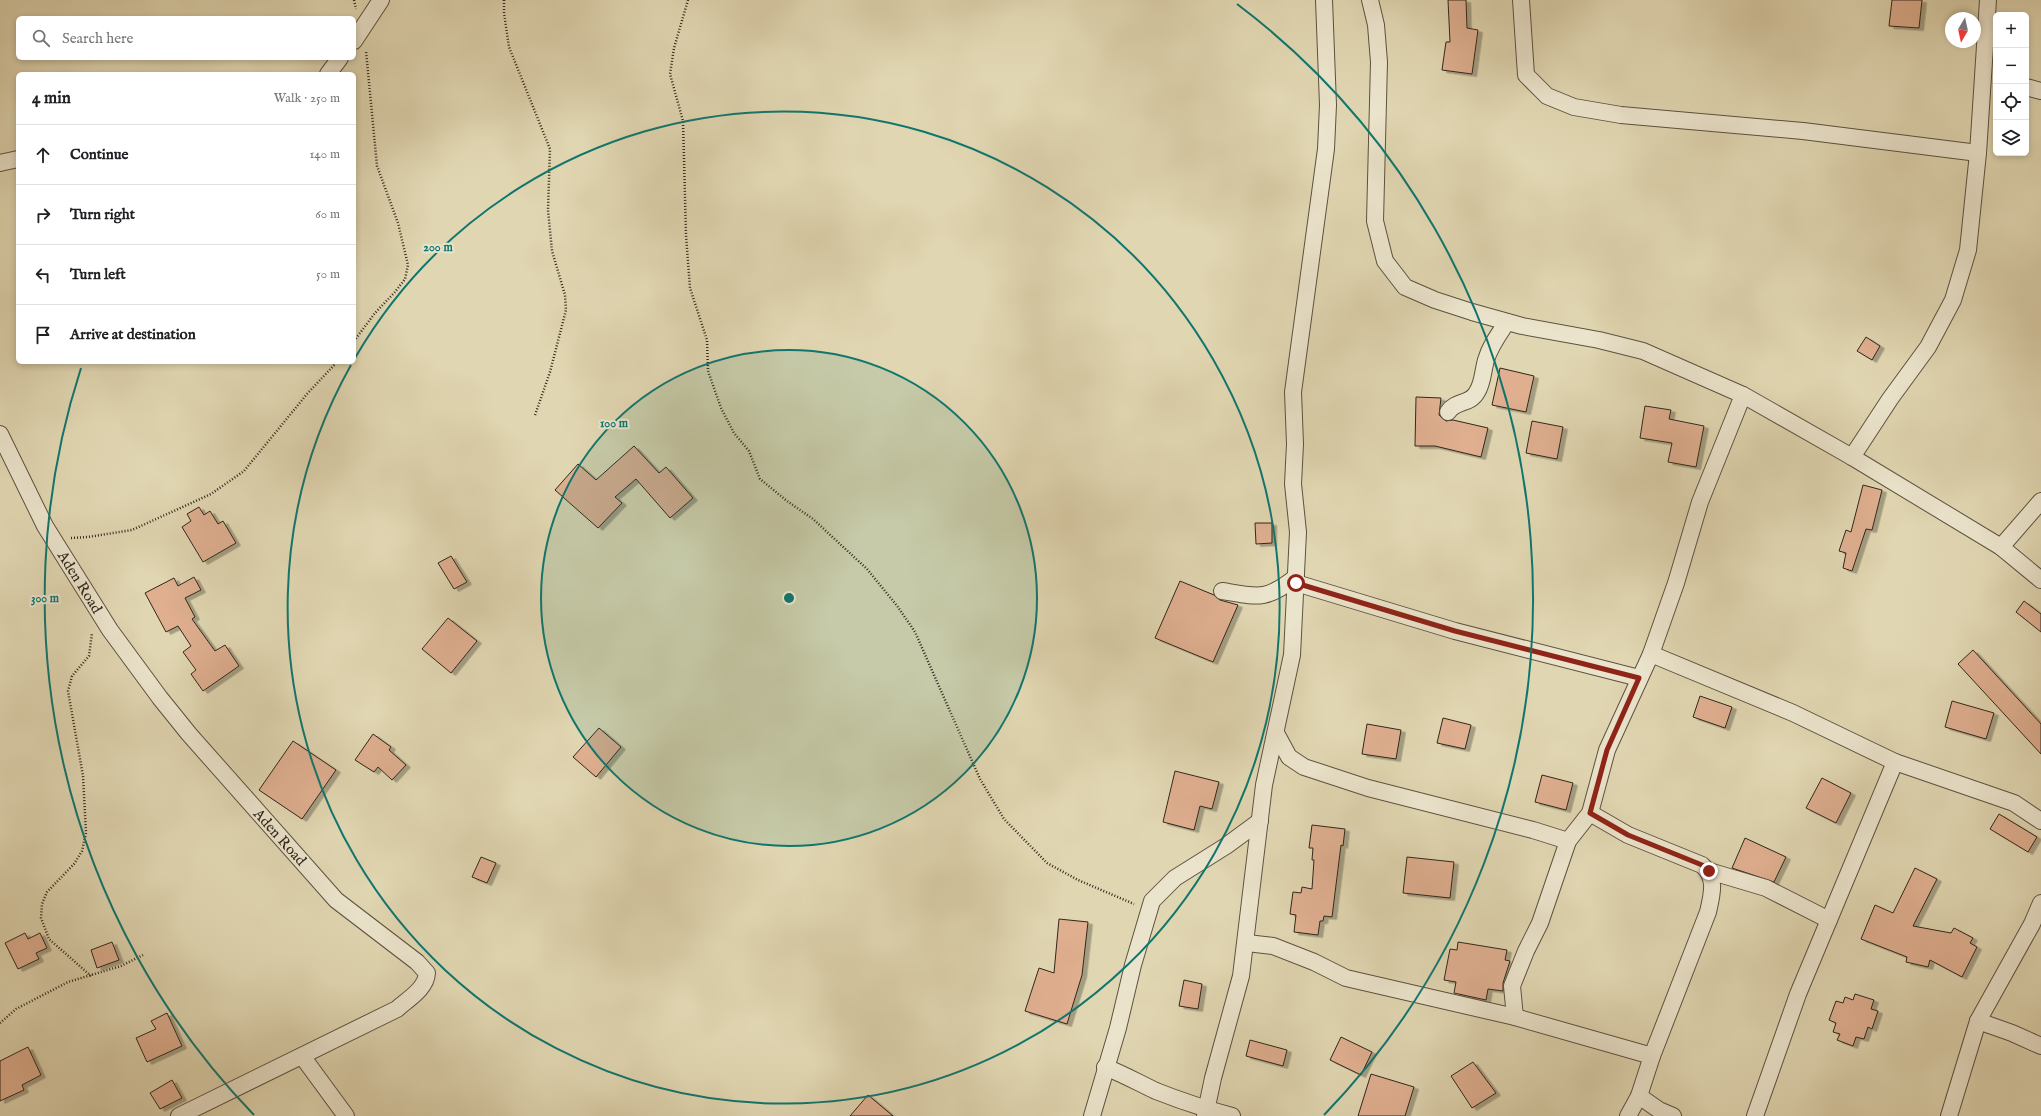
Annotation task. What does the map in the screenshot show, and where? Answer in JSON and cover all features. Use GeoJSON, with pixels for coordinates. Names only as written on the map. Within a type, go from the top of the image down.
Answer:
{"type":"FeatureCollection","features":[{"type":"Feature","properties":{"kind":"street"},"geometry":{"type":"LineString","coordinates":[[358,35],[381,0]]}},
{"type":"Feature","properties":{"kind":"street"},"geometry":{"type":"LineString","coordinates":[[1206,1113],[1213,1078],[1242,976],[1264,785],[1292,654],[1298,532],[1293,484],[1295,444],[1293,392],[1326,149],[1328,104],[1324,0]]}},
{"type":"Feature","properties":{"kind":"street"},"geometry":{"type":"LineString","coordinates":[[1370,0],[1376,25],[1379,62],[1375,220],[1384,261],[1405,287],[1435,300],[1507,322],[1599,340],[1643,351],[1743,394],[1852,457],[2001,547],[2041,580]]}},
{"type":"Feature","properties":{"kind":"street"},"geometry":{"type":"LineString","coordinates":[[1521,0],[1526,74],[1547,96],[1574,107],[1644,117],[1803,131],[1978,153]]}},
{"type":"Feature","properties":{"kind":"street"},"geometry":{"type":"LineString","coordinates":[[1852,457],[1890,399],[1928,347],[1953,300],[1968,250],[1978,153],[1989,76],[1988,0]]}},
{"type":"Feature","properties":{"kind":"street"},"geometry":{"type":"LineString","coordinates":[[330,72],[338,60]]}},
{"type":"Feature","properties":{"kind":"street"},"geometry":{"type":"LineString","coordinates":[[2029,88],[2041,91]]}},
{"type":"Feature","properties":{"kind":"street"},"geometry":{"type":"LineString","coordinates":[[0,163],[16,159]]}},
{"type":"Feature","properties":{"kind":"street"},"geometry":{"type":"LineString","coordinates":[[1448,412],[1452,406],[1472,399],[1476,394],[1480,387],[1486,359],[1507,322]]}},
{"type":"Feature","properties":{"kind":"street"},"geometry":{"type":"LineString","coordinates":[[1514,1017],[1512,986],[1526,951],[1540,924],[1568,841],[1590,813],[1607,750],[1651,654],[1676,583],[1700,502],[1743,394]]}},
{"type":"Feature","properties":{"kind":"street","name":"Aden Road"},"geometry":{"type":"LineString","coordinates":[[0,434],[45,526],[110,630],[189,734],[336,900],[417,962],[427,973],[425,983],[419,990],[396,1009],[179,1116]]}},
{"type":"Feature","properties":{"kind":"street"},"geometry":{"type":"LineString","coordinates":[[2001,547],[2041,501]]}},
{"type":"Feature","properties":{"kind":"street"},"geometry":{"type":"LineString","coordinates":[[1222,591],[1246,595],[1271,594],[1296,580],[1455,631],[1639,678]]}},
{"type":"Feature","properties":{"kind":"street"},"geometry":{"type":"LineString","coordinates":[[1651,654],[1793,713],[1894,762],[2014,803],[2041,821]]}},
{"type":"Feature","properties":{"kind":"street"},"geometry":{"type":"LineString","coordinates":[[1276,733],[1289,757],[1304,767],[1368,788],[1533,830],[1568,841]]}},
{"type":"Feature","properties":{"kind":"street"},"geometry":{"type":"LineString","coordinates":[[1755,1116],[1798,994],[1894,762]]}},
{"type":"Feature","properties":{"kind":"street"},"geometry":{"type":"LineString","coordinates":[[1590,813],[1628,835],[1702,865],[1709,871],[1766,888],[1829,920]]}},
{"type":"Feature","properties":{"kind":"street"},"geometry":{"type":"LineString","coordinates":[[1092,1116],[1105,1067],[1118,1028],[1133,965],[1152,901],[1175,878],[1226,846],[1260,821]]}},
{"type":"Feature","properties":{"kind":"street"},"geometry":{"type":"LineString","coordinates":[[1628,1116],[1639,1096],[1652,1056],[1708,912],[1712,895],[1713,880],[1709,871]]}},
{"type":"Feature","properties":{"kind":"street"},"geometry":{"type":"LineString","coordinates":[[1949,1116],[1978,1020],[2032,924],[2041,903]]}},
{"type":"Feature","properties":{"kind":"street"},"geometry":{"type":"LineString","coordinates":[[1247,943],[1272,946],[1314,962],[1346,978],[1514,1017],[1652,1056]]}},
{"type":"Feature","properties":{"kind":"street"},"geometry":{"type":"LineString","coordinates":[[1978,1020],[2041,1046]]}},
{"type":"Feature","properties":{"kind":"street"},"geometry":{"type":"LineString","coordinates":[[302,1056],[346,1116]]}},
{"type":"Feature","properties":{"kind":"street"},"geometry":{"type":"LineString","coordinates":[[1105,1067],[1206,1113],[1232,1116]]}},
{"type":"Feature","properties":{"kind":"street"},"geometry":{"type":"LineString","coordinates":[[1639,1096],[1659,1110],[1673,1116]]}},
{"type":"Feature","properties":{"kind":"path"},"geometry":{"type":"LineString","coordinates":[[354,0],[356,16]]}},
{"type":"Feature","properties":{"kind":"path"},"geometry":{"type":"LineString","coordinates":[[504,0],[504,13],[509,47],[550,149],[548,210],[552,251],[565,295],[566,310],[550,372],[535,415]]}},
{"type":"Feature","properties":{"kind":"path"},"geometry":{"type":"LineString","coordinates":[[688,0],[674,48],[670,74],[683,121],[686,235],[690,288],[707,340],[708,371],[721,408],[734,433],[749,451],[760,479],[787,501],[813,519],[867,569],[915,632],[980,779],[1004,819],[1047,863],[1078,880],[1129,903],[1149,910]]}},
{"type":"Feature","properties":{"kind":"path"},"geometry":{"type":"LineString","coordinates":[[356,18],[358,35],[368,68],[370,104],[377,166],[398,223],[408,265],[405,279],[375,313],[356,338]]}},
{"type":"Feature","properties":{"kind":"path"},"geometry":{"type":"LineString","coordinates":[[53,538],[88,537],[132,530],[211,494],[244,471],[307,394],[335,364]]}},
{"type":"Feature","properties":{"kind":"path"},"geometry":{"type":"LineString","coordinates":[[90,976],[49,939],[40,918],[42,904],[47,892],[74,864],[82,851],[86,833],[83,776],[68,691],[72,676],[89,656],[92,628]]}},
{"type":"Feature","properties":{"kind":"path"},"geometry":{"type":"LineString","coordinates":[[0,1023],[16,1009],[68,982],[122,966],[143,955]]}},
{"type":"Feature","properties":{"kind":"building"},"geometry":{"type":"Polygon","coordinates":[[[1448,0],[1466,0],[1467,28],[1478,30],[1472,74],[1442,70],[1446,42],[1450,42],[1448,0]]]}},
{"type":"Feature","properties":{"kind":"building"},"geometry":{"type":"Polygon","coordinates":[[[1892,0],[1922,0],[1919,28],[1889,26],[1892,0]]]}},
{"type":"Feature","properties":{"kind":"building"},"geometry":{"type":"Polygon","coordinates":[[[1866,337],[1880,346],[1872,360],[1857,351],[1866,337]]]}},
{"type":"Feature","properties":{"kind":"building"},"geometry":{"type":"Polygon","coordinates":[[[1500,368],[1534,376],[1526,412],[1492,405],[1500,368]]]}},
{"type":"Feature","properties":{"kind":"building"},"geometry":{"type":"Polygon","coordinates":[[[1416,397],[1441,398],[1439,415],[1446,421],[1453,420],[1488,428],[1481,457],[1435,446],[1415,446],[1416,397]]]}},
{"type":"Feature","properties":{"kind":"building"},"geometry":{"type":"Polygon","coordinates":[[[1645,406],[1671,410],[1669,419],[1704,426],[1696,467],[1668,462],[1672,443],[1640,438],[1645,406]]]}},
{"type":"Feature","properties":{"kind":"building"},"geometry":{"type":"Polygon","coordinates":[[[1532,421],[1563,427],[1557,459],[1526,453],[1532,421]]]}},
{"type":"Feature","properties":{"kind":"building"},"geometry":{"type":"Polygon","coordinates":[[[634,446],[659,473],[666,467],[693,498],[670,518],[636,479],[615,497],[622,503],[598,528],[555,490],[578,464],[596,480],[634,446]]]}},
{"type":"Feature","properties":{"kind":"building"},"geometry":{"type":"Polygon","coordinates":[[[1863,485],[1882,490],[1872,530],[1866,529],[1852,571],[1843,568],[1846,553],[1839,551],[1846,530],[1851,532],[1863,485]]]}},
{"type":"Feature","properties":{"kind":"building"},"geometry":{"type":"Polygon","coordinates":[[[199,507],[204,515],[210,511],[218,524],[223,521],[236,543],[203,562],[182,527],[191,521],[187,514],[199,507]]]}},
{"type":"Feature","properties":{"kind":"building"},"geometry":{"type":"Polygon","coordinates":[[[1255,523],[1272,523],[1272,543],[1256,544],[1255,523]]]}},
{"type":"Feature","properties":{"kind":"building"},"geometry":{"type":"Polygon","coordinates":[[[451,556],[467,582],[454,589],[438,563],[451,556]]]}},
{"type":"Feature","properties":{"kind":"building"},"geometry":{"type":"Polygon","coordinates":[[[194,577],[201,590],[185,598],[195,617],[192,619],[215,651],[225,645],[239,666],[203,691],[191,674],[196,670],[183,652],[191,646],[178,626],[166,632],[145,593],[174,578],[178,586],[194,577]]]}},
{"type":"Feature","properties":{"kind":"building"},"geometry":{"type":"Polygon","coordinates":[[[1180,581],[1214,595],[1220,600],[1238,605],[1213,662],[1155,638],[1180,581]]]}},
{"type":"Feature","properties":{"kind":"building"},"geometry":{"type":"Polygon","coordinates":[[[2024,601],[2041,614],[2041,632],[2016,612],[2024,601]]]}},
{"type":"Feature","properties":{"kind":"building"},"geometry":{"type":"Polygon","coordinates":[[[448,618],[477,641],[451,673],[422,649],[448,618]]]}},
{"type":"Feature","properties":{"kind":"building"},"geometry":{"type":"Polygon","coordinates":[[[1973,650],[2041,724],[2041,754],[1958,664],[1973,650]]]}},
{"type":"Feature","properties":{"kind":"building"},"geometry":{"type":"Polygon","coordinates":[[[1700,696],[1732,707],[1725,728],[1693,717],[1700,696]]]}},
{"type":"Feature","properties":{"kind":"building"},"geometry":{"type":"Polygon","coordinates":[[[1952,701],[1994,713],[1986,739],[1945,727],[1952,701]]]}},
{"type":"Feature","properties":{"kind":"building"},"geometry":{"type":"Polygon","coordinates":[[[1443,718],[1471,725],[1465,749],[1437,743],[1443,718]]]}},
{"type":"Feature","properties":{"kind":"building"},"geometry":{"type":"Polygon","coordinates":[[[1367,724],[1401,730],[1396,759],[1362,754],[1367,724]]]}},
{"type":"Feature","properties":{"kind":"building"},"geometry":{"type":"Polygon","coordinates":[[[599,728],[621,747],[596,777],[573,757],[599,728]]]}},
{"type":"Feature","properties":{"kind":"building"},"geometry":{"type":"Polygon","coordinates":[[[373,734],[391,747],[389,750],[406,765],[392,780],[378,767],[374,772],[355,760],[373,734]]]}},
{"type":"Feature","properties":{"kind":"building"},"geometry":{"type":"Polygon","coordinates":[[[293,741],[336,770],[302,819],[259,790],[293,741]]]}},
{"type":"Feature","properties":{"kind":"building"},"geometry":{"type":"Polygon","coordinates":[[[1175,771],[1219,782],[1212,809],[1200,806],[1194,830],[1163,822],[1175,771]]]}},
{"type":"Feature","properties":{"kind":"building"},"geometry":{"type":"Polygon","coordinates":[[[1542,775],[1573,783],[1566,810],[1535,802],[1542,775]]]}},
{"type":"Feature","properties":{"kind":"building"},"geometry":{"type":"Polygon","coordinates":[[[1822,778],[1851,793],[1836,823],[1806,808],[1822,778]]]}},
{"type":"Feature","properties":{"kind":"building"},"geometry":{"type":"Polygon","coordinates":[[[1999,814],[2037,837],[2028,852],[1990,829],[1999,814]]]}},
{"type":"Feature","properties":{"kind":"building"},"geometry":{"type":"Polygon","coordinates":[[[1312,825],[1345,829],[1343,846],[1341,845],[1332,917],[1324,916],[1323,921],[1320,921],[1318,935],[1294,932],[1296,915],[1290,914],[1293,892],[1301,893],[1302,887],[1312,889],[1314,860],[1312,860],[1313,848],[1309,848],[1312,825]]]}},
{"type":"Feature","properties":{"kind":"building"},"geometry":{"type":"Polygon","coordinates":[[[1745,838],[1786,857],[1774,882],[1732,868],[1745,838]]]}},
{"type":"Feature","properties":{"kind":"building"},"geometry":{"type":"Polygon","coordinates":[[[481,857],[496,863],[487,883],[472,877],[481,857]]]}},
{"type":"Feature","properties":{"kind":"building"},"geometry":{"type":"Polygon","coordinates":[[[1407,857],[1454,862],[1450,898],[1403,893],[1407,857]]]}},
{"type":"Feature","properties":{"kind":"building"},"geometry":{"type":"Polygon","coordinates":[[[1915,868],[1937,879],[1913,926],[1951,933],[1954,928],[1973,938],[1970,943],[1977,947],[1962,977],[1930,960],[1928,967],[1906,962],[1907,957],[1861,939],[1875,905],[1893,913],[1915,868]]]}},
{"type":"Feature","properties":{"kind":"building"},"geometry":{"type":"Polygon","coordinates":[[[1059,919],[1088,922],[1082,975],[1067,1024],[1025,1011],[1039,968],[1054,973],[1059,919]]]}},
{"type":"Feature","properties":{"kind":"building"},"geometry":{"type":"Polygon","coordinates":[[[25,933],[28,939],[40,933],[47,948],[36,953],[39,959],[18,969],[5,943],[25,933]]]}},
{"type":"Feature","properties":{"kind":"building"},"geometry":{"type":"Polygon","coordinates":[[[112,942],[119,960],[97,968],[91,950],[112,942]]]}},
{"type":"Feature","properties":{"kind":"building"},"geometry":{"type":"Polygon","coordinates":[[[1458,942],[1507,950],[1505,960],[1510,961],[1503,983],[1503,991],[1488,989],[1486,1000],[1454,993],[1456,982],[1444,980],[1450,949],[1457,950],[1458,942]]]}},
{"type":"Feature","properties":{"kind":"building"},"geometry":{"type":"Polygon","coordinates":[[[1184,980],[1202,984],[1198,1009],[1179,1006],[1184,980]]]}},
{"type":"Feature","properties":{"kind":"building"},"geometry":{"type":"Polygon","coordinates":[[[1855,994],[1874,1000],[1871,1009],[1878,1011],[1872,1029],[1868,1027],[1864,1039],[1856,1037],[1853,1046],[1837,1040],[1840,1034],[1833,1032],[1836,1023],[1829,1020],[1836,1001],[1843,1003],[1845,997],[1853,1000],[1855,994]]]}},
{"type":"Feature","properties":{"kind":"building"},"geometry":{"type":"Polygon","coordinates":[[[167,1013],[182,1046],[147,1062],[136,1038],[156,1029],[151,1021],[167,1013]]]}},
{"type":"Feature","properties":{"kind":"building"},"geometry":{"type":"Polygon","coordinates":[[[1341,1037],[1372,1052],[1361,1075],[1330,1060],[1341,1037]]]}},
{"type":"Feature","properties":{"kind":"building"},"geometry":{"type":"Polygon","coordinates":[[[1250,1040],[1287,1050],[1283,1066],[1246,1056],[1250,1040]]]}},
{"type":"Feature","properties":{"kind":"building"},"geometry":{"type":"Polygon","coordinates":[[[28,1047],[41,1075],[22,1085],[24,1090],[0,1101],[0,1061],[28,1047]]]}},
{"type":"Feature","properties":{"kind":"building"},"geometry":{"type":"Polygon","coordinates":[[[1473,1062],[1496,1093],[1472,1108],[1451,1076],[1473,1062]]]}},
{"type":"Feature","properties":{"kind":"building"},"geometry":{"type":"Polygon","coordinates":[[[1371,1074],[1414,1087],[1405,1116],[1358,1116],[1371,1074]]]}},
{"type":"Feature","properties":{"kind":"building"},"geometry":{"type":"Polygon","coordinates":[[[172,1080],[182,1098],[160,1109],[150,1093],[172,1080]]]}},
{"type":"Feature","properties":{"kind":"building"},"geometry":{"type":"Polygon","coordinates":[[[868,1095],[893,1116],[850,1116],[868,1095]]]}},
{"type":"Feature","properties":{"kind":"route"},"geometry":{"type":"LineString","coordinates":[[1296,583],[1455,631],[1639,678],[1607,750],[1590,813],[1628,835],[1654,844],[1702,865],[1709,871]]}}]}
